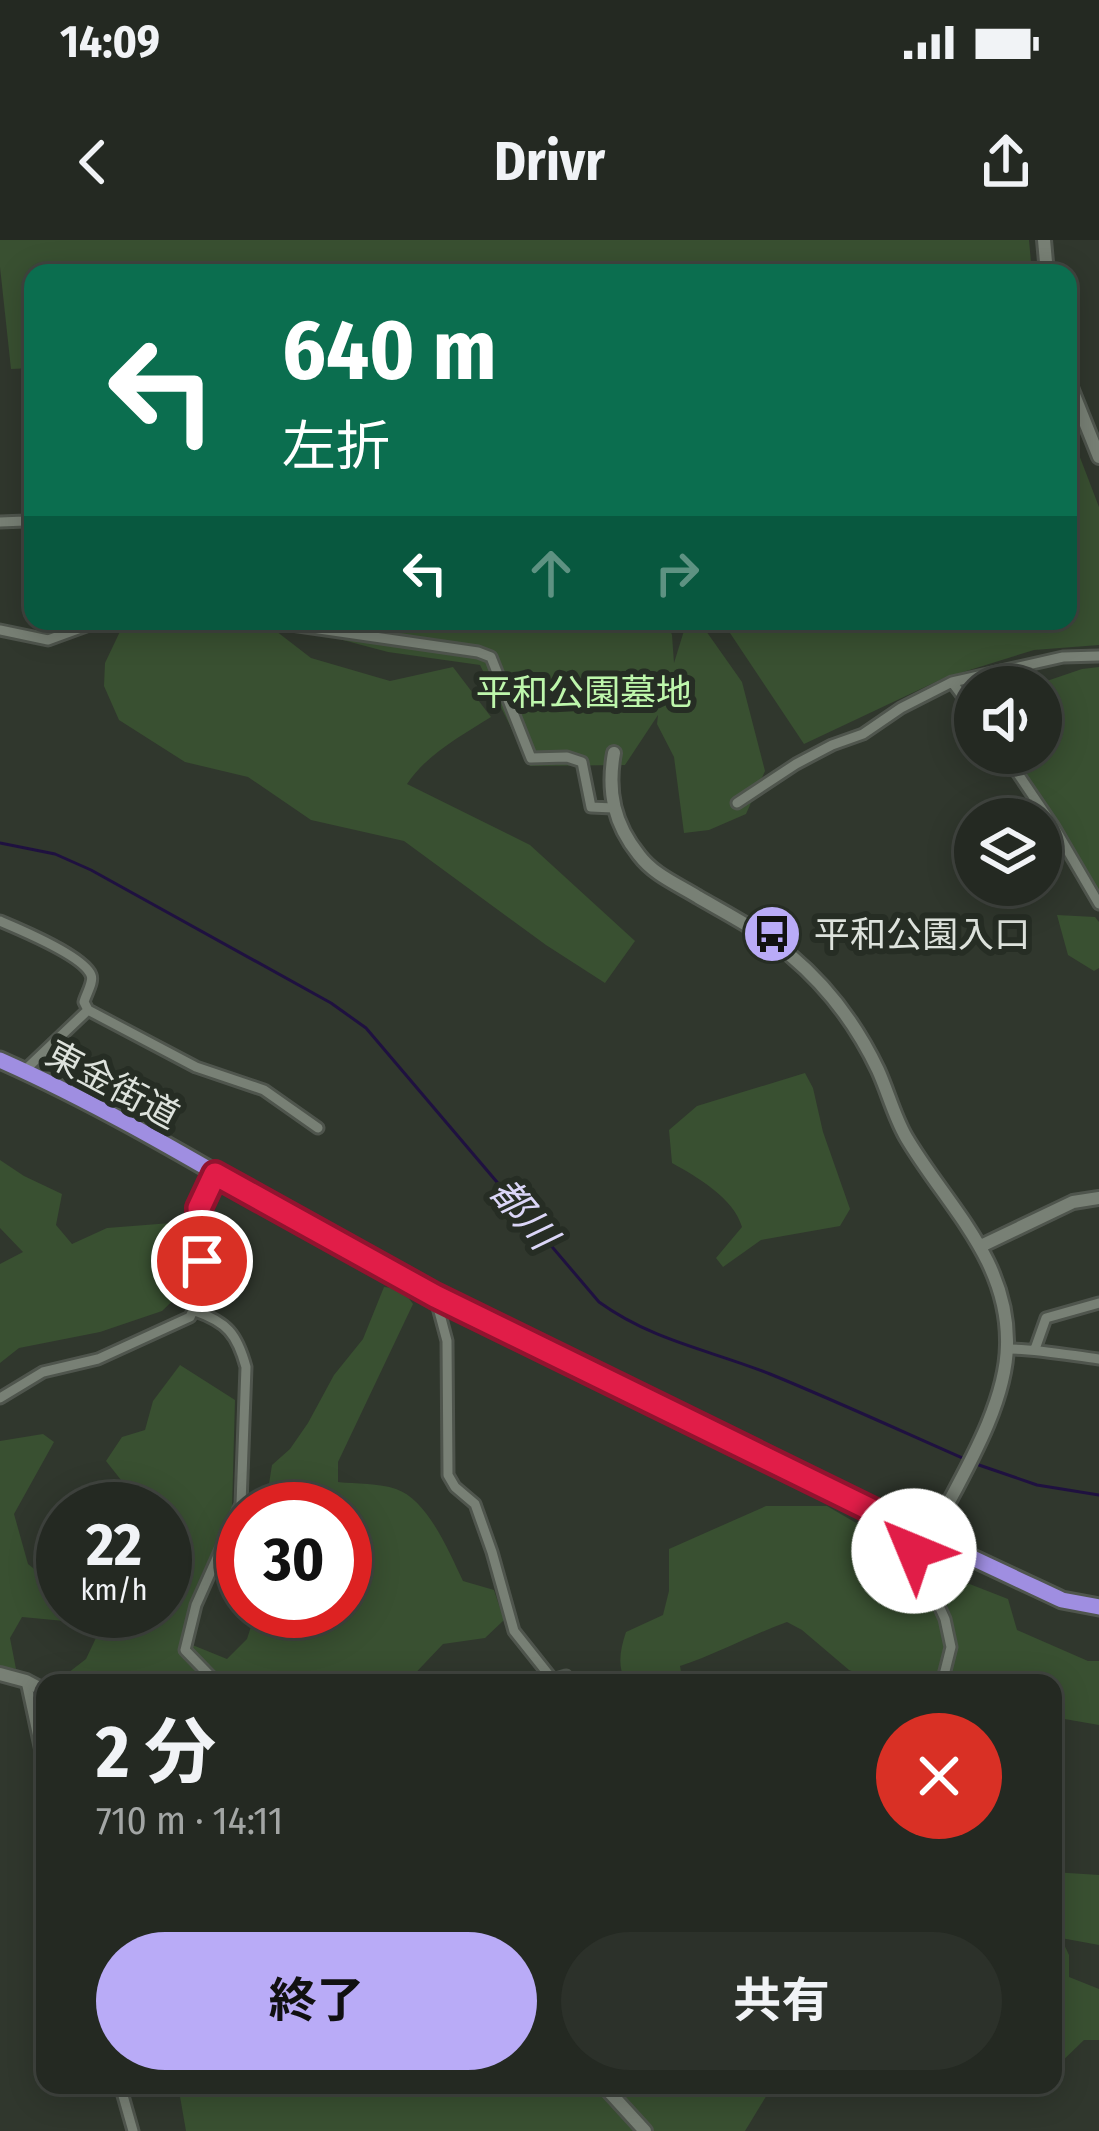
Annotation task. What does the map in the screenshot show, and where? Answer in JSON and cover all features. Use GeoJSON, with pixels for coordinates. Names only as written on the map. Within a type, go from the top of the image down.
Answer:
{"type":"FeatureCollection","features":[{"type":"Feature","properties":{"kind":"highway","name":"東金街道"},"geometry":{"type":"LineString","coordinates":[[0,1060],[435,1296],[902,1525],[1063,1600],[1099,1606]]}},
{"type":"Feature","properties":{"kind":"street"},"geometry":{"type":"LineString","coordinates":[[1077,402],[1099,457]]}},
{"type":"Feature","properties":{"kind":"street"},"geometry":{"type":"LineString","coordinates":[[0,630],[48,640],[75,630]]}},
{"type":"Feature","properties":{"kind":"street"},"geometry":{"type":"LineString","coordinates":[[326,630],[491,657],[531,758],[576,758],[586,769],[591,807],[613,808]]}},
{"type":"Feature","properties":{"kind":"street"},"geometry":{"type":"LineString","coordinates":[[737,803],[796,764],[863,734],[952,682],[1063,657],[1099,656]]}},
{"type":"Feature","properties":{"kind":"street"},"geometry":{"type":"LineString","coordinates":[[614,753],[613,808],[640,858],[658,874],[765,936],[833,998],[877,1069],[900,1125],[925,1168],[992,1267],[1001,1292],[1008,1349],[995,1403],[930,1538]]}},
{"type":"Feature","properties":{"kind":"street"},"geometry":{"type":"LineString","coordinates":[[1018,774],[1099,904]]}},
{"type":"Feature","properties":{"kind":"street"},"geometry":{"type":"LineString","coordinates":[[0,921],[77,960],[90,973],[84,1002],[88,1010],[196,1067],[264,1090],[317,1128]]}},
{"type":"Feature","properties":{"kind":"street"},"geometry":{"type":"LineString","coordinates":[[24,1070],[88,1010]]}},
{"type":"Feature","properties":{"kind":"street"},"geometry":{"type":"LineString","coordinates":[[0,1398],[43,1372],[117,1352],[186,1320],[195,1311],[202,1291],[199,1208],[215,1174]]}},
{"type":"Feature","properties":{"kind":"street"},"geometry":{"type":"LineString","coordinates":[[981,1246],[1073,1202],[1099,1198]]}},
{"type":"Feature","properties":{"kind":"street"},"geometry":{"type":"LineString","coordinates":[[435,1296],[447,1341],[448,1475],[475,1504],[514,1631],[548,1674]]}},
{"type":"Feature","properties":{"kind":"street"},"geometry":{"type":"LineString","coordinates":[[1035,1348],[1046,1318],[1099,1303]]}},
{"type":"Feature","properties":{"kind":"street"},"geometry":{"type":"LineString","coordinates":[[195,1311],[216,1318],[229,1330],[246,1366],[241,1504],[196,1605],[185,1650],[209,1674]]}},
{"type":"Feature","properties":{"kind":"street"},"geometry":{"type":"LineString","coordinates":[[1008,1349],[1035,1348],[1099,1359]]}},
{"type":"Feature","properties":{"kind":"street"},"geometry":{"type":"LineString","coordinates":[[902,1525],[945,1619],[951,1647],[944,1674]]}},
{"type":"Feature","properties":{"kind":"street"},"geometry":{"type":"LineString","coordinates":[[0,1674],[36,1686]]}},
{"type":"Feature","properties":{"kind":"street"},"geometry":{"type":"LineString","coordinates":[[26,1681],[36,1728]]}},
{"type":"Feature","properties":{"kind":"street"},"geometry":{"type":"LineString","coordinates":[[123,2094],[133,2131]]}},
{"type":"Feature","properties":{"kind":"street"},"geometry":{"type":"LineString","coordinates":[[611,2094],[645,2131]]}},
{"type":"Feature","properties":{"kind":"green space"},"geometry":{"type":"Polygon","coordinates":[[[0,240],[1029,240],[1031,264],[24,264],[24,368],[11,369],[0,240]]]}},
{"type":"Feature","properties":{"kind":"green space","name":"平和公園墓地"},"geometry":{"type":"Polygon","coordinates":[[[1077,450],[1099,507],[1099,645],[1034,650],[983,666],[954,666],[954,675],[804,744],[728,630],[1077,630],[1077,450]]]}},
{"type":"Feature","properties":{"kind":"green space"},"geometry":{"type":"Polygon","coordinates":[[[121,630],[275,630],[311,658],[390,681],[453,667],[491,717],[434,755],[407,784],[530,845],[635,941],[605,983],[404,841],[311,820],[248,777],[185,762],[119,720],[104,686],[105,663],[121,630]]]}},
{"type":"Feature","properties":{"kind":"green space","name":"平和公園墓地"},"geometry":{"type":"Polygon","coordinates":[[[326,630],[670,630],[674,663],[684,630],[705,630],[742,682],[765,771],[746,814],[709,830],[684,833],[674,757],[657,724],[658,715],[625,765],[530,766],[480,665],[388,652],[339,639],[326,630]]]}},
{"type":"Feature","properties":{"kind":"green space"},"geometry":{"type":"Polygon","coordinates":[[[1099,667],[1099,898],[1062,840],[1062,798],[1036,798],[1020,774],[1062,774],[1062,676],[1099,667]]]}},
{"type":"Feature","properties":{"kind":"green space"},"geometry":{"type":"Polygon","coordinates":[[[1057,915],[1095,917],[1099,922],[1099,968],[1094,971],[1068,955],[1057,915]]]}},
{"type":"Feature","properties":{"kind":"green space"},"geometry":{"type":"Polygon","coordinates":[[[805,1073],[850,1209],[840,1226],[761,1240],[723,1267],[716,1258],[742,1227],[738,1216],[723,1198],[672,1163],[669,1130],[697,1106],[805,1073]]]}},
{"type":"Feature","properties":{"kind":"green space"},"geometry":{"type":"Polygon","coordinates":[[[0,1160],[62,1194],[56,1225],[72,1244],[107,1228],[171,1223],[191,1283],[162,1311],[100,1332],[19,1348],[0,1363],[0,1264],[23,1252],[0,1228],[0,1160]]]}},
{"type":"Feature","properties":{"kind":"green space"},"geometry":{"type":"Polygon","coordinates":[[[384,1287],[402,1289],[413,1304],[338,1462],[338,1482],[269,1482],[272,1465],[308,1423],[334,1375],[363,1339],[384,1287]]]}},
{"type":"Feature","properties":{"kind":"green space"},"geometry":{"type":"Polygon","coordinates":[[[180,1365],[235,1400],[233,1482],[216,1482],[216,1544],[196,1587],[192,1625],[192,1482],[123,1482],[106,1461],[122,1437],[145,1430],[153,1401],[180,1365]]]}},
{"type":"Feature","properties":{"kind":"green space"},"geometry":{"type":"Polygon","coordinates":[[[43,1434],[54,1442],[14,1514],[28,1564],[36,1570],[36,1618],[22,1617],[10,1638],[16,1669],[0,1666],[0,1441],[43,1434]]]}},
{"type":"Feature","properties":{"kind":"green space"},"geometry":{"type":"Polygon","coordinates":[[[372,1485],[396,1489],[418,1504],[463,1581],[494,1590],[504,1620],[485,1638],[443,1644],[415,1674],[67,1674],[86,1659],[96,1638],[191,1638],[190,1644],[227,1659],[247,1639],[372,1638],[372,1485]]]}},
{"type":"Feature","properties":{"kind":"green space"},"geometry":{"type":"Polygon","coordinates":[[[766,1506],[827,1506],[944,1574],[1008,1599],[1017,1630],[1088,1661],[1099,1661],[1099,1725],[1062,1719],[1062,1674],[860,1674],[787,1622],[680,1666],[681,1674],[623,1674],[620,1658],[626,1632],[663,1615],[669,1591],[669,1549],[766,1506]]]}},
{"type":"Feature","properties":{"kind":"green space"},"geometry":{"type":"Polygon","coordinates":[[[1062,1873],[1099,1875],[1099,1945],[1062,1938],[1062,1873]]]}},
{"type":"Feature","properties":{"kind":"green space"},"geometry":{"type":"Polygon","coordinates":[[[1062,1940],[1069,1955],[1069,1977],[1099,1989],[1099,2040],[1084,2040],[1062,2061],[1062,1940]]]}},
{"type":"Feature","properties":{"kind":"green space"},"geometry":{"type":"Polygon","coordinates":[[[180,2094],[768,2094],[745,2131],[186,2131],[180,2094]]]}},
{"type":"Feature","properties":{"kind":"waterway","name":"都川"},"geometry":{"type":"LineString","coordinates":[[0,843],[55,854],[91,870],[331,1003],[366,1028],[599,1302],[619,1315],[661,1336],[795,1384],[967,1460]]}},
{"type":"Feature","properties":{"kind":"waterway","name":"都川"},"geometry":{"type":"LineString","coordinates":[[976,1464],[1037,1485],[1099,1495]]}},
{"type":"Feature","properties":{"kind":"place","name":"平和公園入口"},"geometry":{"type":"Point","coordinates":[772,934]}},
{"type":"Feature","properties":{"kind":"route"},"geometry":{"type":"LineString","coordinates":[[202,1261],[199,1208],[215,1174],[435,1296],[902,1525],[914,1551]]}}]}
